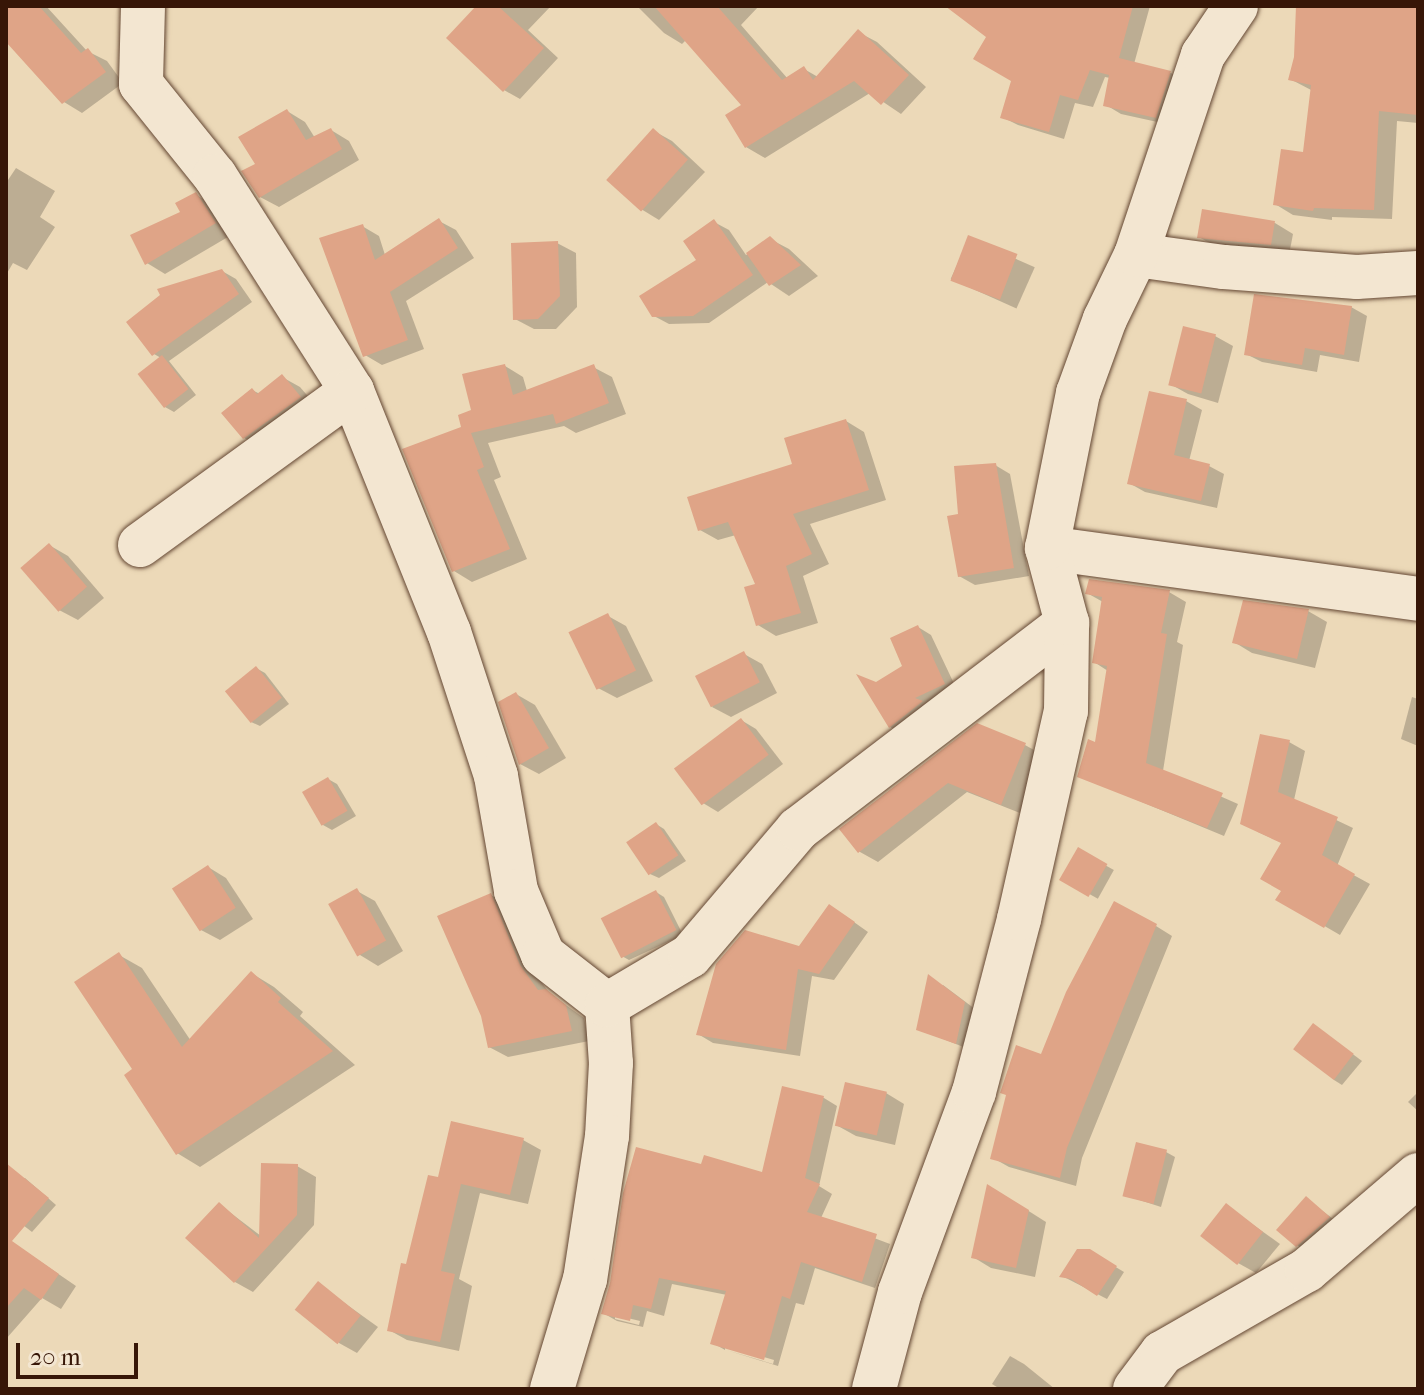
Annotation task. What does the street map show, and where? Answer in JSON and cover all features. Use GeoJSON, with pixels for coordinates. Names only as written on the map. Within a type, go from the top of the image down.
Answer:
{"type":"FeatureCollection","features":[{"type":"Feature","properties":{"kind":"street"},"geometry":{"type":"LineString","coordinates":[[143,6],[141,84],[215,176],[352,391],[449,632],[496,776],[516,891],[543,955],[607,1005],[611,1063],[607,1136],[585,1279],[552,1389]]}},
{"type":"Feature","properties":{"kind":"street"},"geometry":{"type":"LineString","coordinates":[[874,1389],[900,1292],[974,1092],[1019,919],[1066,711],[1067,623],[1047,548],[1078,393],[1105,319],[1136,255],[1203,55],[1236,6]]}},
{"type":"Feature","properties":{"kind":"street"},"geometry":{"type":"LineString","coordinates":[[1136,255],[1224,267],[1357,277],[1418,273]]}},
{"type":"Feature","properties":{"kind":"street"},"geometry":{"type":"LineString","coordinates":[[140,545],[352,391]]}},
{"type":"Feature","properties":{"kind":"street"},"geometry":{"type":"LineString","coordinates":[[1047,548],[1418,599]]}},
{"type":"Feature","properties":{"kind":"street"},"geometry":{"type":"LineString","coordinates":[[607,1005],[690,956],[798,829],[1067,623]]}},
{"type":"Feature","properties":{"kind":"street"},"geometry":{"type":"LineString","coordinates":[[1135,1389],[1162,1353],[1307,1270],[1418,1175]]}},
{"type":"Feature","properties":{"kind":"building"},"geometry":{"type":"Polygon","coordinates":[[[6,6],[39,6],[81,53],[88,48],[106,72],[62,104],[6,42],[6,6]]]}},
{"type":"Feature","properties":{"kind":"building"},"geometry":{"type":"Polygon","coordinates":[[[476,6],[498,6],[544,48],[503,92],[446,38],[476,6]]]}},
{"type":"Feature","properties":{"kind":"building"},"geometry":{"type":"Polygon","coordinates":[[[654,6],[717,6],[782,80],[804,66],[813,80],[858,29],[909,75],[881,105],[854,81],[745,148],[725,115],[741,105],[654,6]]]}},
{"type":"Feature","properties":{"kind":"building"},"geometry":{"type":"Polygon","coordinates":[[[945,6],[1133,6],[1119,58],[1171,71],[1156,118],[1103,106],[1109,75],[1090,70],[1078,100],[1060,95],[1049,132],[1000,118],[1011,81],[973,59],[986,37],[945,6]]]}},
{"type":"Feature","properties":{"kind":"building"},"geometry":{"type":"Polygon","coordinates":[[[1296,6],[1418,6],[1418,115],[1379,111],[1374,210],[1314,208],[1313,211],[1273,205],[1281,149],[1303,152],[1311,85],[1288,80],[1294,57],[1296,6]]]}},
{"type":"Feature","properties":{"kind":"building"},"geometry":{"type":"Polygon","coordinates":[[[287,109],[306,140],[331,128],[342,149],[259,198],[241,171],[255,164],[238,137],[287,109]]]}},
{"type":"Feature","properties":{"kind":"building"},"geometry":{"type":"Polygon","coordinates":[[[653,128],[688,159],[641,211],[606,180],[653,128]]]}},
{"type":"Feature","properties":{"kind":"building"},"geometry":{"type":"Polygon","coordinates":[[[196,192],[216,223],[145,265],[130,235],[180,212],[175,203],[196,192]]]}},
{"type":"Feature","properties":{"kind":"building"},"geometry":{"type":"Polygon","coordinates":[[[1202,209],[1275,221],[1271,245],[1197,238],[1202,209]]]}},
{"type":"Feature","properties":{"kind":"building"},"geometry":{"type":"Polygon","coordinates":[[[439,218],[458,248],[390,292],[408,340],[363,357],[319,238],[363,224],[375,260],[439,218]]]}},
{"type":"Feature","properties":{"kind":"building"},"geometry":{"type":"Polygon","coordinates":[[[714,219],[753,275],[693,316],[652,317],[639,296],[696,260],[683,241],[714,219]]]}},
{"type":"Feature","properties":{"kind":"building"},"geometry":{"type":"Polygon","coordinates":[[[968,235],[1017,254],[1000,300],[950,281],[968,235]]]}},
{"type":"Feature","properties":{"kind":"building"},"geometry":{"type":"Polygon","coordinates":[[[770,236],[801,265],[769,286],[746,253],[770,236]]]}},
{"type":"Feature","properties":{"kind":"building"},"geometry":{"type":"Polygon","coordinates":[[[558,241],[560,296],[538,319],[513,320],[511,243],[558,241]]]}},
{"type":"Feature","properties":{"kind":"building"},"geometry":{"type":"Polygon","coordinates":[[[222,269],[239,294],[152,356],[126,322],[160,295],[157,289],[222,269]]]}},
{"type":"Feature","properties":{"kind":"building"},"geometry":{"type":"Polygon","coordinates":[[[1254,294],[1352,306],[1344,355],[1305,348],[1302,365],[1244,355],[1254,294]]]}},
{"type":"Feature","properties":{"kind":"building"},"geometry":{"type":"Polygon","coordinates":[[[1183,326],[1216,334],[1201,393],[1168,385],[1183,326]]]}},
{"type":"Feature","properties":{"kind":"building"},"geometry":{"type":"Polygon","coordinates":[[[162,355],[188,389],[164,408],[138,374],[162,355]]]}},
{"type":"Feature","properties":{"kind":"building"},"geometry":{"type":"Polygon","coordinates":[[[505,364],[513,395],[594,364],[609,403],[556,424],[553,414],[471,433],[484,467],[477,470],[510,549],[452,572],[402,449],[461,427],[458,415],[471,410],[462,374],[505,364]]]}},
{"type":"Feature","properties":{"kind":"building"},"geometry":{"type":"Polygon","coordinates":[[[282,374],[301,397],[243,439],[221,413],[252,388],[257,394],[282,374]]]}},
{"type":"Feature","properties":{"kind":"building"},"geometry":{"type":"Polygon","coordinates":[[[1149,391],[1187,399],[1174,455],[1210,464],[1201,501],[1127,484],[1149,391]]]}},
{"type":"Feature","properties":{"kind":"building"},"geometry":{"type":"Polygon","coordinates":[[[846,419],[869,490],[793,514],[812,554],[786,566],[801,613],[756,626],[744,587],[755,584],[728,522],[698,531],[687,497],[792,464],[784,438],[846,419]]]}},
{"type":"Feature","properties":{"kind":"building"},"geometry":{"type":"Polygon","coordinates":[[[996,463],[1014,568],[958,577],[947,516],[958,514],[954,466],[996,463]]]}},
{"type":"Feature","properties":{"kind":"building"},"geometry":{"type":"Polygon","coordinates":[[[49,543],[87,587],[58,612],[20,568],[49,543]]]}},
{"type":"Feature","properties":{"kind":"building"},"geometry":{"type":"Polygon","coordinates":[[[1089,579],[1170,590],[1161,633],[1167,634],[1146,763],[1223,793],[1207,828],[1077,777],[1088,739],[1095,742],[1107,666],[1092,663],[1102,597],[1085,594],[1089,579]]]}},
{"type":"Feature","properties":{"kind":"building"},"geometry":{"type":"Polygon","coordinates":[[[1243,600],[1309,609],[1297,659],[1232,643],[1243,600]]]}},
{"type":"Feature","properties":{"kind":"building"},"geometry":{"type":"Polygon","coordinates":[[[608,613],[636,671],[597,690],[568,632],[608,613]]]}},
{"type":"Feature","properties":{"kind":"building"},"geometry":{"type":"Polygon","coordinates":[[[918,625],[945,684],[915,698],[923,701],[889,728],[856,674],[876,682],[902,666],[890,638],[918,625]]]}},
{"type":"Feature","properties":{"kind":"building"},"geometry":{"type":"Polygon","coordinates":[[[744,651],[760,682],[711,707],[695,676],[744,651]]]}},
{"type":"Feature","properties":{"kind":"building"},"geometry":{"type":"Polygon","coordinates":[[[256,666],[282,698],[251,723],[225,691],[256,666]]]}},
{"type":"Feature","properties":{"kind":"building"},"geometry":{"type":"Polygon","coordinates":[[[516,692],[549,748],[519,765],[498,702],[516,692]]]}},
{"type":"Feature","properties":{"kind":"building"},"geometry":{"type":"Polygon","coordinates":[[[741,718],[769,755],[702,805],[674,769],[741,718]]]}},
{"type":"Feature","properties":{"kind":"building"},"geometry":{"type":"Polygon","coordinates":[[[977,723],[1026,743],[1001,805],[948,783],[858,853],[839,829],[977,723]]]}},
{"type":"Feature","properties":{"kind":"building"},"geometry":{"type":"Polygon","coordinates":[[[1260,734],[1290,740],[1278,792],[1338,817],[1322,855],[1355,874],[1324,928],[1275,900],[1281,891],[1260,879],[1281,843],[1240,824],[1260,734]]]}},
{"type":"Feature","properties":{"kind":"building"},"geometry":{"type":"Polygon","coordinates":[[[328,777],[348,811],[322,826],[302,792],[328,777]]]}},
{"type":"Feature","properties":{"kind":"building"},"geometry":{"type":"Polygon","coordinates":[[[656,822],[678,855],[649,875],[626,842],[656,822]]]}},
{"type":"Feature","properties":{"kind":"building"},"geometry":{"type":"Polygon","coordinates":[[[1078,847],[1107,864],[1088,897],[1059,880],[1078,847]]]}},
{"type":"Feature","properties":{"kind":"building"},"geometry":{"type":"Polygon","coordinates":[[[208,865],[236,908],[200,931],[172,888],[208,865]]]}},
{"type":"Feature","properties":{"kind":"building"},"geometry":{"type":"Polygon","coordinates":[[[357,888],[386,940],[357,956],[328,904],[357,888]]]}},
{"type":"Feature","properties":{"kind":"building"},"geometry":{"type":"Polygon","coordinates":[[[656,890],[676,930],[621,958],[601,918],[656,890]]]}},
{"type":"Feature","properties":{"kind":"building"},"geometry":{"type":"Polygon","coordinates":[[[491,893],[520,965],[538,990],[546,989],[566,1005],[572,1031],[488,1048],[481,1016],[437,916],[491,893]]]}},
{"type":"Feature","properties":{"kind":"building"},"geometry":{"type":"Polygon","coordinates":[[[1114,901],[1157,924],[1067,1148],[1060,1178],[990,1159],[1006,1095],[1000,1093],[1016,1045],[1041,1054],[1066,992],[1114,901]]]}},
{"type":"Feature","properties":{"kind":"building"},"geometry":{"type":"Polygon","coordinates":[[[829,904],[855,922],[819,974],[798,969],[786,1050],[696,1035],[716,964],[745,930],[799,946],[829,904]]]}},
{"type":"Feature","properties":{"kind":"building"},"geometry":{"type":"Polygon","coordinates":[[[119,952],[182,1047],[251,971],[281,998],[278,1002],[333,1051],[176,1155],[124,1075],[132,1069],[74,982],[119,952]]]}},
{"type":"Feature","properties":{"kind":"building"},"geometry":{"type":"Polygon","coordinates":[[[928,974],[965,1002],[956,1044],[916,1030],[928,974]]]}},
{"type":"Feature","properties":{"kind":"building"},"geometry":{"type":"Polygon","coordinates":[[[1313,1023],[1354,1054],[1334,1080],[1293,1049],[1313,1023]]]}},
{"type":"Feature","properties":{"kind":"building"},"geometry":{"type":"Polygon","coordinates":[[[845,1082],[887,1092],[877,1136],[835,1126],[845,1082]]]}},
{"type":"Feature","properties":{"kind":"building"},"geometry":{"type":"Polygon","coordinates":[[[782,1086],[824,1096],[805,1178],[820,1184],[807,1212],[877,1234],[862,1282],[801,1262],[790,1299],[782,1296],[764,1360],[710,1344],[726,1291],[659,1278],[651,1309],[633,1305],[630,1321],[601,1314],[610,1283],[623,1193],[636,1147],[701,1164],[704,1155],[762,1172],[782,1086]]]}},
{"type":"Feature","properties":{"kind":"building"},"geometry":{"type":"Polygon","coordinates":[[[451,1121],[524,1138],[510,1195],[461,1184],[441,1271],[455,1274],[440,1342],[387,1331],[401,1263],[406,1264],[428,1175],[438,1177],[451,1121]]]}},
{"type":"Feature","properties":{"kind":"building"},"geometry":{"type":"Polygon","coordinates":[[[1136,1142],[1167,1150],[1154,1204],[1122,1196],[1136,1142]]]}},
{"type":"Feature","properties":{"kind":"building"},"geometry":{"type":"Polygon","coordinates":[[[6,1163],[49,1198],[12,1241],[59,1274],[41,1300],[24,1288],[6,1308],[6,1163]]]}},
{"type":"Feature","properties":{"kind":"building"},"geometry":{"type":"Polygon","coordinates":[[[261,1163],[298,1164],[297,1215],[234,1283],[185,1238],[219,1202],[259,1238],[261,1163]]]}},
{"type":"Feature","properties":{"kind":"building"},"geometry":{"type":"Polygon","coordinates":[[[987,1184],[1029,1210],[1016,1268],[971,1258],[987,1184]]]}},
{"type":"Feature","properties":{"kind":"building"},"geometry":{"type":"Polygon","coordinates":[[[1306,1196],[1330,1217],[1296,1247],[1276,1230],[1306,1196]]]}},
{"type":"Feature","properties":{"kind":"building"},"geometry":{"type":"Polygon","coordinates":[[[1226,1203],[1263,1232],[1237,1265],[1200,1236],[1226,1203]]]}},
{"type":"Feature","properties":{"kind":"building"},"geometry":{"type":"Polygon","coordinates":[[[1077,1249],[1090,1249],[1117,1266],[1097,1296],[1071,1279],[1059,1277],[1077,1249]]]}},
{"type":"Feature","properties":{"kind":"building"},"geometry":{"type":"Polygon","coordinates":[[[318,1281],[361,1316],[337,1344],[295,1310],[318,1281]]]}}]}
